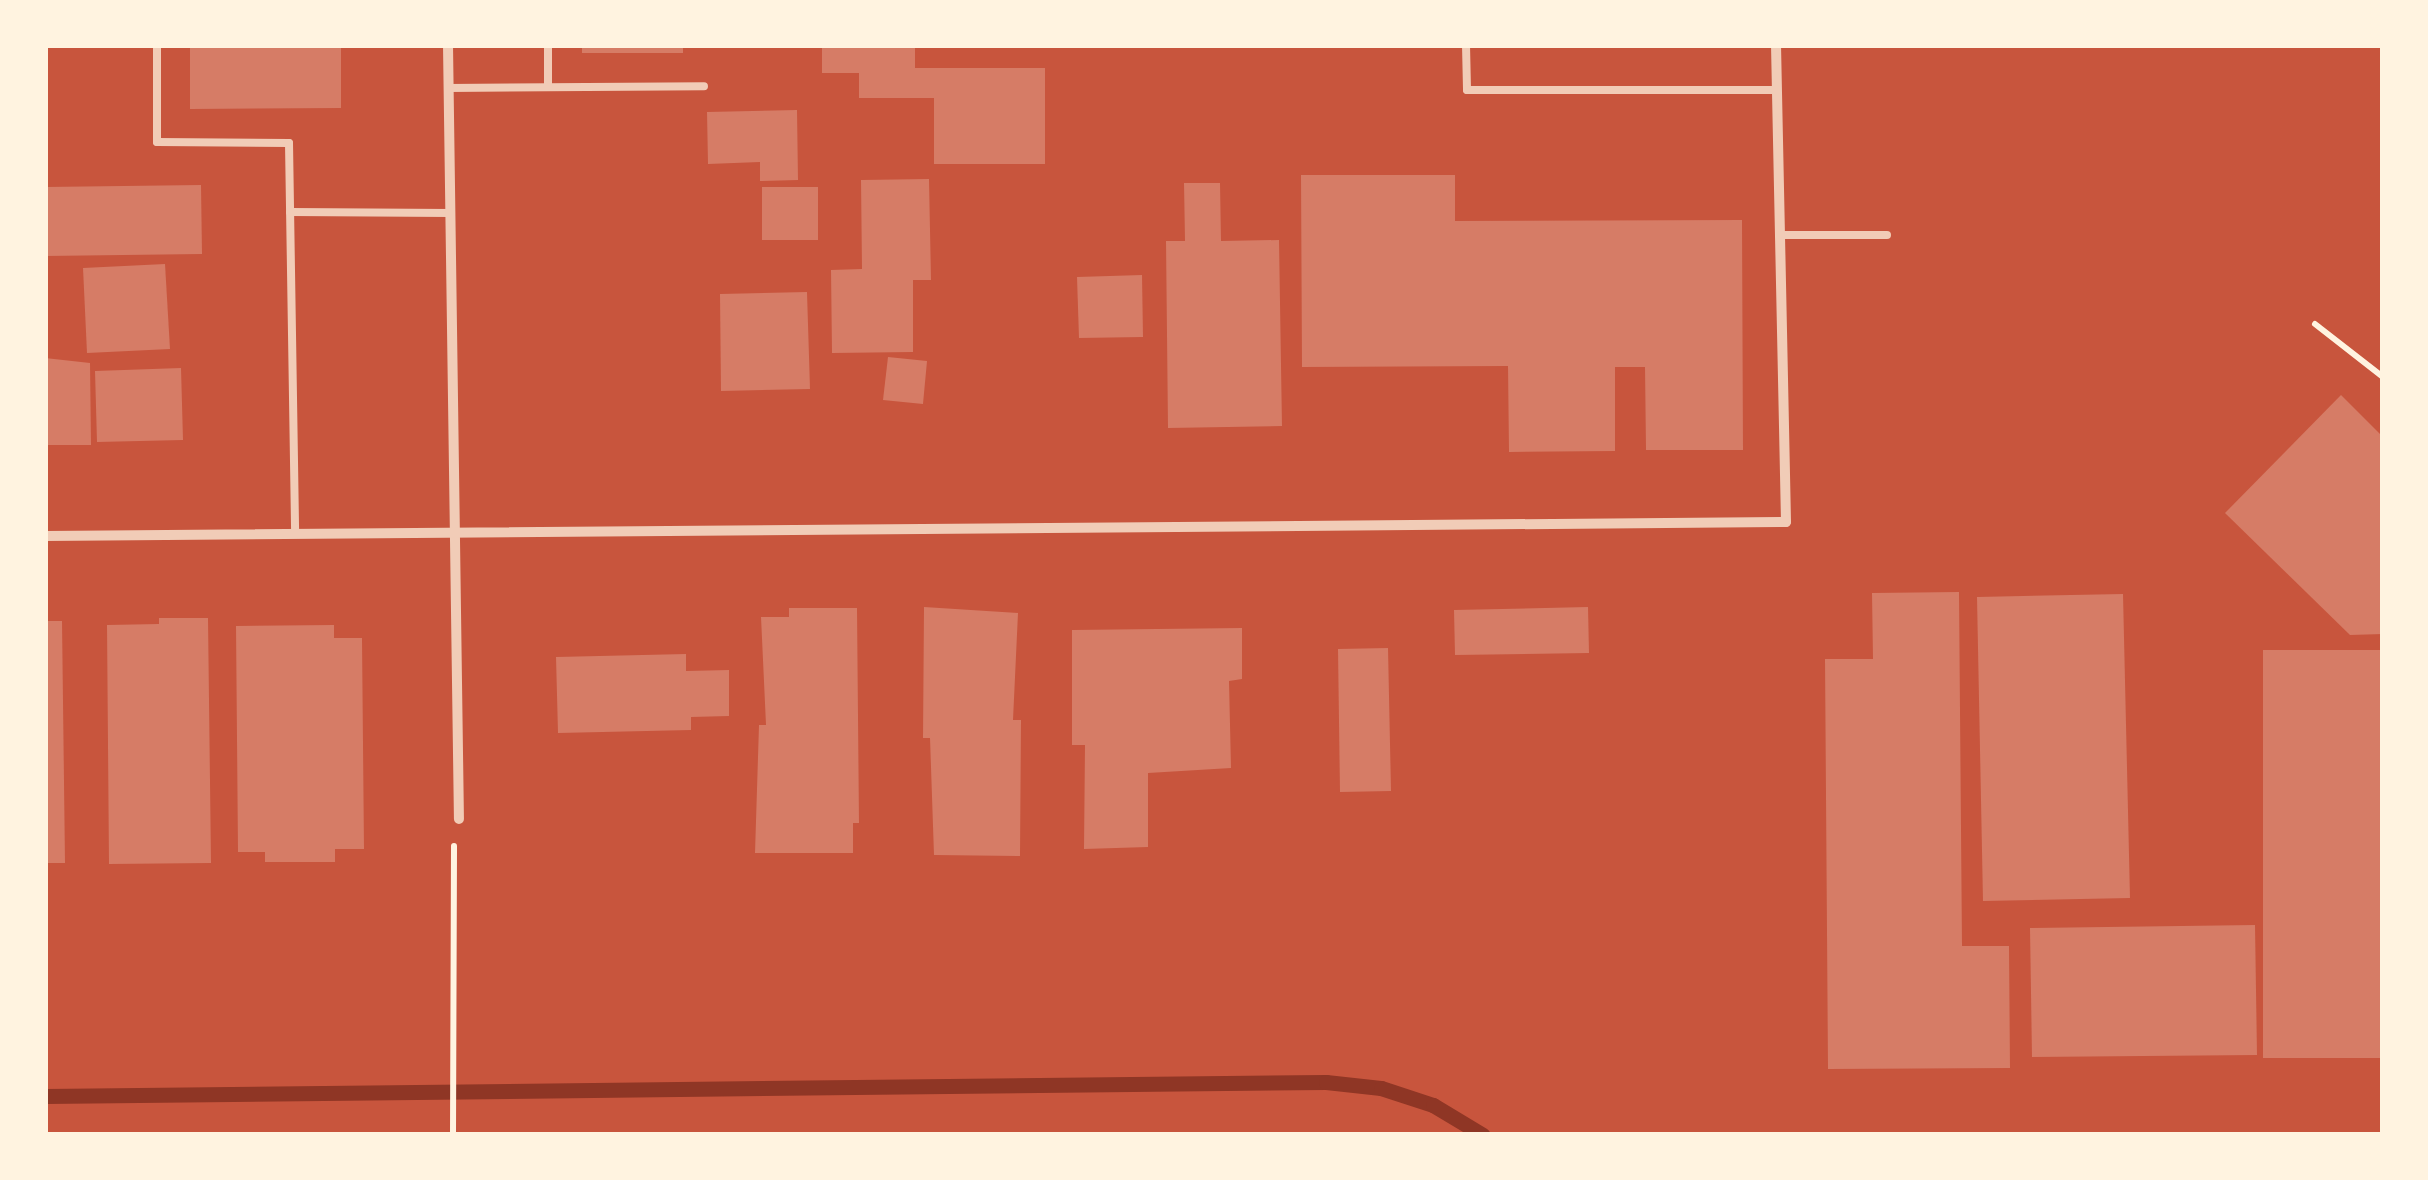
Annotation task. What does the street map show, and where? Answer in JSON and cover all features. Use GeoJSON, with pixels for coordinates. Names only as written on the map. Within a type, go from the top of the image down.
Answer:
{"type":"FeatureCollection","features":[{"type":"Feature","properties":{"kind":"street"},"geometry":{"type":"LineString","coordinates":[[448,45],[460,819]]}},
{"type":"Feature","properties":{"kind":"street"},"geometry":{"type":"LineString","coordinates":[[45,536],[1786,522],[1776,45]]}},
{"type":"Feature","properties":{"kind":"lane"},"geometry":{"type":"LineString","coordinates":[[157,45],[157,142],[290,143],[295,533]]}},
{"type":"Feature","properties":{"kind":"lane"},"geometry":{"type":"LineString","coordinates":[[548,45],[548,87]]}},
{"type":"Feature","properties":{"kind":"lane"},"geometry":{"type":"LineString","coordinates":[[1466,45],[1467,90],[1776,90]]}},
{"type":"Feature","properties":{"kind":"lane"},"geometry":{"type":"LineString","coordinates":[[448,88],[704,86]]}},
{"type":"Feature","properties":{"kind":"lane"},"geometry":{"type":"LineString","coordinates":[[290,212],[451,213]]}},
{"type":"Feature","properties":{"kind":"lane"},"geometry":{"type":"LineString","coordinates":[[1780,235],[1888,235]]}},
{"type":"Feature","properties":{"kind":"path"},"geometry":{"type":"LineString","coordinates":[[2315,324],[2383,377]]}},
{"type":"Feature","properties":{"kind":"path"},"geometry":{"type":"LineString","coordinates":[[453,1135],[453,985],[460,819]]}},
{"type":"Feature","properties":{"kind":"building"},"geometry":{"type":"Polygon","coordinates":[[[190,45],[341,45],[341,108],[190,109],[190,45]]]}},
{"type":"Feature","properties":{"kind":"building"},"geometry":{"type":"Polygon","coordinates":[[[582,45],[683,45],[683,53],[582,53],[582,45]]]}},
{"type":"Feature","properties":{"kind":"building"},"geometry":{"type":"Polygon","coordinates":[[[822,45],[915,45],[915,68],[1045,68],[1045,164],[934,164],[934,98],[859,98],[859,73],[822,73],[822,45]]]}},
{"type":"Feature","properties":{"kind":"building"},"geometry":{"type":"Polygon","coordinates":[[[797,110],[798,180],[760,181],[760,162],[708,164],[707,112],[797,110]]]}},
{"type":"Feature","properties":{"kind":"building"},"geometry":{"type":"Polygon","coordinates":[[[1301,175],[1455,175],[1455,221],[1742,220],[1743,450],[1646,450],[1645,367],[1615,367],[1615,451],[1509,452],[1508,366],[1302,367],[1301,175]]]}},
{"type":"Feature","properties":{"kind":"building"},"geometry":{"type":"Polygon","coordinates":[[[929,179],[931,280],[913,280],[913,352],[832,353],[831,270],[862,269],[861,180],[929,179]]]}},
{"type":"Feature","properties":{"kind":"building"},"geometry":{"type":"Polygon","coordinates":[[[1184,183],[1220,183],[1221,241],[1279,240],[1282,426],[1168,428],[1166,241],[1185,241],[1184,183]]]}},
{"type":"Feature","properties":{"kind":"building"},"geometry":{"type":"Polygon","coordinates":[[[201,185],[202,254],[45,256],[45,187],[201,185]]]}},
{"type":"Feature","properties":{"kind":"building"},"geometry":{"type":"Polygon","coordinates":[[[762,187],[818,187],[818,240],[762,240],[762,187]]]}},
{"type":"Feature","properties":{"kind":"building"},"geometry":{"type":"Polygon","coordinates":[[[165,264],[170,349],[87,353],[83,268],[165,264]]]}},
{"type":"Feature","properties":{"kind":"building"},"geometry":{"type":"Polygon","coordinates":[[[1142,275],[1143,337],[1079,338],[1077,277],[1142,275]]]}},
{"type":"Feature","properties":{"kind":"building"},"geometry":{"type":"Polygon","coordinates":[[[807,292],[810,389],[721,391],[720,294],[807,292]]]}},
{"type":"Feature","properties":{"kind":"building"},"geometry":{"type":"Polygon","coordinates":[[[888,357],[927,361],[923,404],[883,400],[888,357]]]}},
{"type":"Feature","properties":{"kind":"building"},"geometry":{"type":"Polygon","coordinates":[[[45,358],[90,363],[91,445],[45,445],[45,358]]]}},
{"type":"Feature","properties":{"kind":"building"},"geometry":{"type":"Polygon","coordinates":[[[181,368],[183,440],[97,442],[95,371],[181,368]]]}},
{"type":"Feature","properties":{"kind":"building"},"geometry":{"type":"Polygon","coordinates":[[[2341,395],[2383,437],[2383,634],[2350,635],[2225,513],[2341,395]]]}},
{"type":"Feature","properties":{"kind":"building"},"geometry":{"type":"Polygon","coordinates":[[[1959,592],[1962,946],[2009,946],[2010,1068],[1828,1069],[1825,659],[1873,659],[1872,593],[1959,592]]]}},
{"type":"Feature","properties":{"kind":"building"},"geometry":{"type":"Polygon","coordinates":[[[2123,594],[2130,898],[1983,901],[1977,597],[2123,594]]]}},
{"type":"Feature","properties":{"kind":"building"},"geometry":{"type":"Polygon","coordinates":[[[924,607],[1018,613],[1013,720],[1021,720],[1020,856],[934,855],[930,738],[923,738],[924,607]]]}},
{"type":"Feature","properties":{"kind":"building"},"geometry":{"type":"Polygon","coordinates":[[[1588,607],[1589,653],[1455,655],[1454,610],[1588,607]]]}},
{"type":"Feature","properties":{"kind":"building"},"geometry":{"type":"Polygon","coordinates":[[[789,608],[857,608],[859,823],[853,823],[853,853],[755,853],[759,725],[766,725],[761,617],[789,617],[789,608]]]}},
{"type":"Feature","properties":{"kind":"building"},"geometry":{"type":"Polygon","coordinates":[[[159,618],[208,618],[211,863],[109,864],[107,625],[159,624],[159,618]]]}},
{"type":"Feature","properties":{"kind":"building"},"geometry":{"type":"Polygon","coordinates":[[[45,621],[62,621],[65,863],[45,863],[45,621]]]}},
{"type":"Feature","properties":{"kind":"building"},"geometry":{"type":"Polygon","coordinates":[[[334,625],[334,638],[362,638],[364,849],[335,849],[335,862],[265,862],[265,852],[238,852],[236,626],[334,625]]]}},
{"type":"Feature","properties":{"kind":"building"},"geometry":{"type":"Polygon","coordinates":[[[1242,628],[1242,679],[1229,681],[1231,768],[1148,773],[1148,847],[1084,849],[1085,745],[1072,745],[1072,630],[1242,628]]]}},
{"type":"Feature","properties":{"kind":"building"},"geometry":{"type":"Polygon","coordinates":[[[1388,648],[1391,791],[1340,792],[1338,649],[1388,648]]]}},
{"type":"Feature","properties":{"kind":"building"},"geometry":{"type":"Polygon","coordinates":[[[2263,650],[2383,650],[2383,1058],[2263,1058],[2263,650]]]}},
{"type":"Feature","properties":{"kind":"building"},"geometry":{"type":"Polygon","coordinates":[[[686,654],[686,671],[729,670],[729,716],[691,717],[691,730],[558,733],[556,657],[686,654]]]}},
{"type":"Feature","properties":{"kind":"building"},"geometry":{"type":"Polygon","coordinates":[[[2255,925],[2257,1055],[2032,1057],[2030,928],[2255,925]]]}},
{"type":"Feature","properties":{"kind":"waterway"},"geometry":{"type":"LineString","coordinates":[[45,1096],[1326,1082],[1381,1088],[1433,1105],[1483,1135]]}}]}
